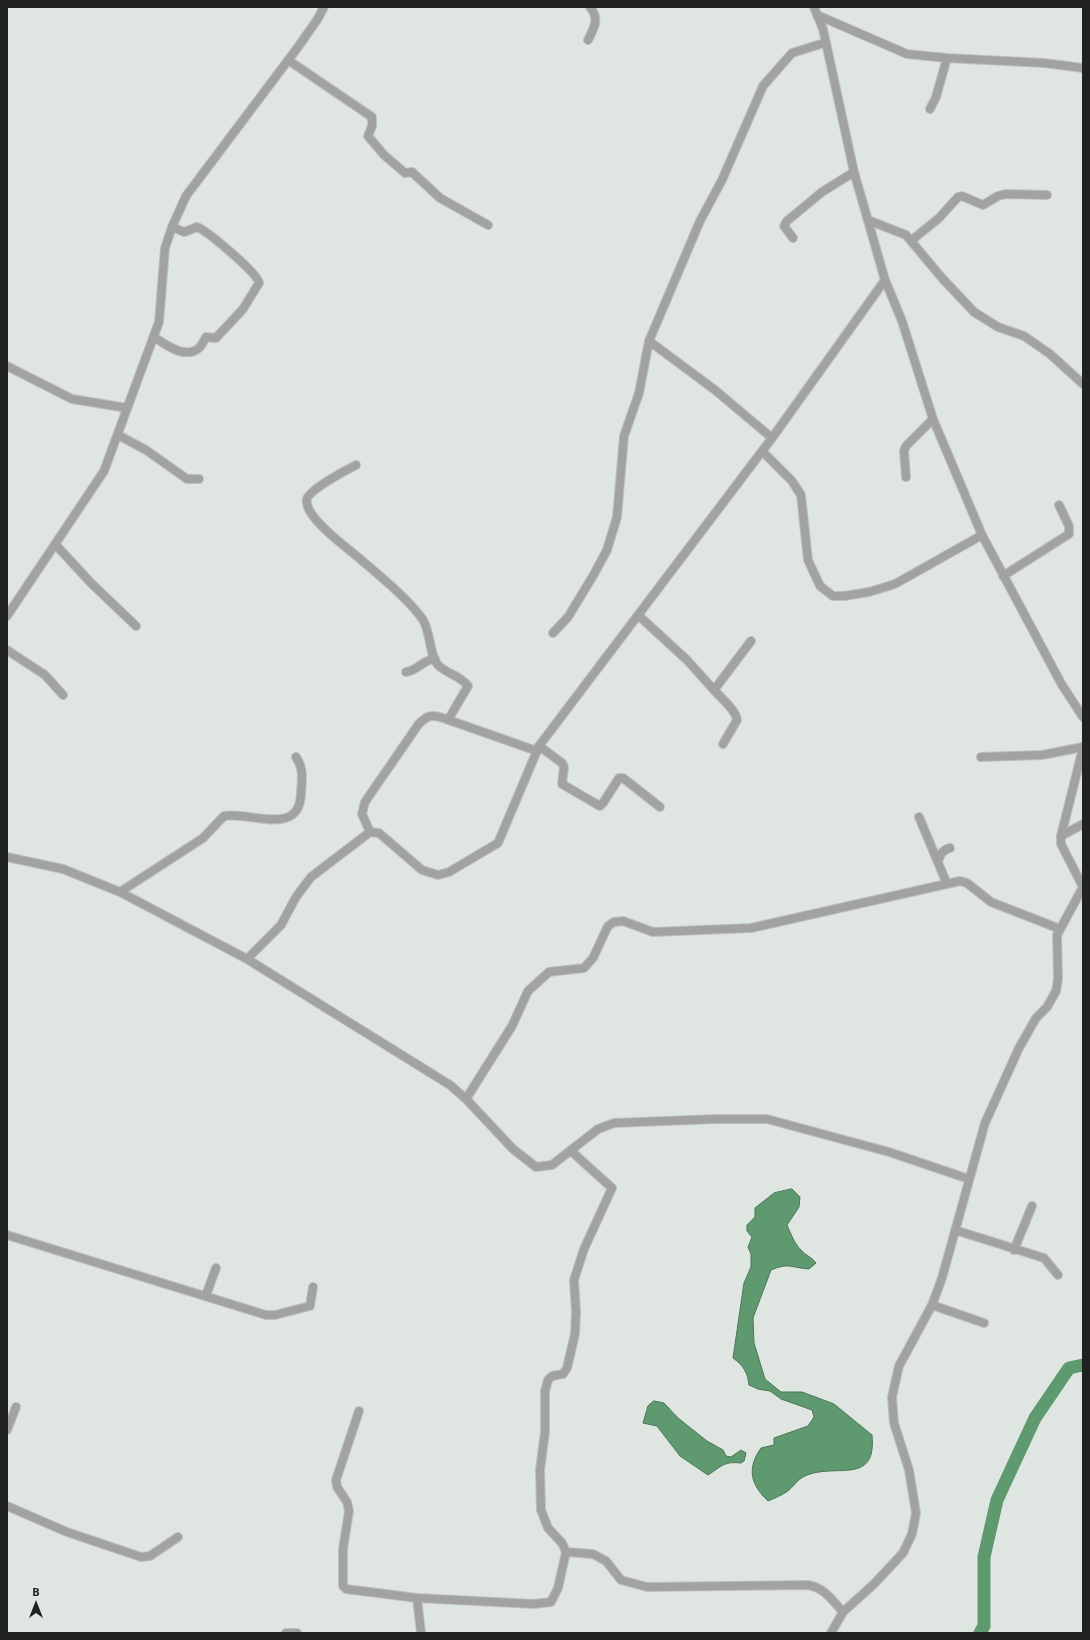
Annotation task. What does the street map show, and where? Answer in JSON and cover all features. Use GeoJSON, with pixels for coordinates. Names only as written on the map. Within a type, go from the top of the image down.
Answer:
{"type":"FeatureCollection","features":[{"type":"Feature","properties":{"kind":"street"},"geometry":{"type":"LineString","coordinates":[[7,616],[104,471],[154,337],[161,310],[165,248],[172,227],[186,196],[318,20],[324,7]]}},
{"type":"Feature","properties":{"kind":"street"},"geometry":{"type":"LineString","coordinates":[[588,40],[596,23],[595,15],[590,7]]}},
{"type":"Feature","properties":{"kind":"street"},"geometry":{"type":"LineString","coordinates":[[816,11],[822,29],[854,172],[886,280],[902,321],[933,419],[982,536],[1062,685],[1083,717]]}},
{"type":"Feature","properties":{"kind":"street"},"geometry":{"type":"LineString","coordinates":[[816,11],[907,54],[947,58],[1044,63],[1083,68]]}},
{"type":"Feature","properties":{"kind":"street"},"geometry":{"type":"LineString","coordinates":[[553,633],[568,617],[607,550],[617,517],[624,436],[640,393],[649,341],[687,249],[722,180],[763,86],[792,53],[824,43]]}},
{"type":"Feature","properties":{"kind":"street"},"geometry":{"type":"LineString","coordinates":[[930,109],[936,97],[947,58]]}},
{"type":"Feature","properties":{"kind":"street"},"geometry":{"type":"LineString","coordinates":[[288,60],[372,117],[372,126],[368,136],[384,155],[405,173],[412,172],[440,198],[488,225]]}},
{"type":"Feature","properties":{"kind":"street"},"geometry":{"type":"LineString","coordinates":[[793,238],[785,228],[784,224],[822,192],[854,172]]}},
{"type":"Feature","properties":{"kind":"street"},"geometry":{"type":"LineString","coordinates":[[912,240],[939,218],[958,197],[962,196],[983,205],[998,196],[1006,194],[1047,195]]}},
{"type":"Feature","properties":{"kind":"street"},"geometry":{"type":"LineString","coordinates":[[868,220],[906,235],[912,240],[942,278],[974,312],[998,327],[1024,336],[1050,354],[1083,384]]}},
{"type":"Feature","properties":{"kind":"street"},"geometry":{"type":"LineString","coordinates":[[154,337],[176,350],[194,351],[200,347],[206,338],[216,338],[230,325],[243,309],[259,283],[257,276],[249,268],[214,240],[203,229],[197,227],[184,232],[172,227]]}},
{"type":"Feature","properties":{"kind":"street"},"geometry":{"type":"LineString","coordinates":[[247,959],[281,925],[296,897],[311,877],[370,832],[379,833],[422,870],[438,876],[449,872],[495,846],[501,840],[538,748],[772,438],[886,280]]}},
{"type":"Feature","properties":{"kind":"street"},"geometry":{"type":"LineString","coordinates":[[649,341],[715,390],[772,438]]}},
{"type":"Feature","properties":{"kind":"street"},"geometry":{"type":"LineString","coordinates":[[7,366],[72,399],[127,408]]}},
{"type":"Feature","properties":{"kind":"street"},"geometry":{"type":"LineString","coordinates":[[906,477],[904,451],[906,446],[933,419]]}},
{"type":"Feature","properties":{"kind":"street"},"geometry":{"type":"LineString","coordinates":[[118,436],[146,450],[187,479],[199,480]]}},
{"type":"Feature","properties":{"kind":"street"},"geometry":{"type":"LineString","coordinates":[[762,451],[792,481],[802,495],[808,560],[820,586],[833,596],[844,596],[869,592],[895,584],[982,536]]}},
{"type":"Feature","properties":{"kind":"street"},"geometry":{"type":"LineString","coordinates":[[356,465],[310,494],[306,501],[316,520],[372,569],[419,614],[428,629],[435,659],[443,669],[468,686],[448,720]]}},
{"type":"Feature","properties":{"kind":"street"},"geometry":{"type":"LineString","coordinates":[[1003,576],[1069,534],[1069,526],[1059,505]]}},
{"type":"Feature","properties":{"kind":"street"},"geometry":{"type":"LineString","coordinates":[[55,544],[91,583],[136,626]]}},
{"type":"Feature","properties":{"kind":"street"},"geometry":{"type":"LineString","coordinates":[[638,615],[687,660],[723,702],[732,708],[737,720],[723,744]]}},
{"type":"Feature","properties":{"kind":"street"},"geometry":{"type":"LineString","coordinates":[[714,690],[752,641]]}},
{"type":"Feature","properties":{"kind":"street"},"geometry":{"type":"LineString","coordinates":[[7,650],[46,675],[63,695]]}},
{"type":"Feature","properties":{"kind":"street"},"geometry":{"type":"LineString","coordinates":[[406,672],[415,670],[430,659],[435,659]]}},
{"type":"Feature","properties":{"kind":"street"},"geometry":{"type":"LineString","coordinates":[[370,832],[362,814],[364,802],[424,719],[430,715],[538,748],[562,763],[564,767],[562,784],[600,806],[615,782],[619,778],[623,778],[660,807]]}},
{"type":"Feature","properties":{"kind":"street"},"geometry":{"type":"LineString","coordinates":[[831,1633],[843,1612],[874,1584],[903,1553],[912,1534],[916,1513],[909,1470],[894,1423],[892,1397],[899,1366],[932,1305],[985,1123],[1019,1048],[1036,1018],[1047,1007],[1056,991],[1058,979],[1057,935],[1083,888],[1061,844],[1060,836],[1083,748],[1042,755],[981,758]]}},
{"type":"Feature","properties":{"kind":"street"},"geometry":{"type":"LineString","coordinates":[[120,892],[203,838],[224,816],[233,815],[271,820],[283,818],[296,810],[301,803],[302,770],[296,758]]}},
{"type":"Feature","properties":{"kind":"street"},"geometry":{"type":"LineString","coordinates":[[919,817],[947,884]]}},
{"type":"Feature","properties":{"kind":"street"},"geometry":{"type":"LineString","coordinates":[[1060,836],[1083,824]]}},
{"type":"Feature","properties":{"kind":"street"},"geometry":{"type":"LineString","coordinates":[[938,862],[940,855],[945,850],[950,848]]}},
{"type":"Feature","properties":{"kind":"street"},"geometry":{"type":"LineString","coordinates":[[7,857],[63,869],[120,892],[247,959],[450,1085],[466,1099],[513,1149],[536,1167],[552,1166],[598,1129],[614,1123],[760,1118],[786,1123],[889,1152],[969,1179]]}},
{"type":"Feature","properties":{"kind":"street"},"geometry":{"type":"LineString","coordinates":[[466,1099],[512,1026],[528,991],[549,972],[584,968],[592,958],[608,926],[614,922],[628,922],[653,932],[742,929],[963,881],[991,902],[1060,930]]}},
{"type":"Feature","properties":{"kind":"street"},"geometry":{"type":"LineString","coordinates":[[359,1411],[336,1480],[337,1487],[349,1508],[343,1549],[343,1586],[346,1589],[417,1598],[534,1604],[551,1602],[557,1592],[566,1552],[562,1543],[548,1528],[541,1510],[540,1470],[545,1432],[546,1386],[548,1380],[552,1376],[563,1374],[567,1368],[575,1334],[576,1312],[574,1280],[584,1249],[612,1188],[571,1151]]}},
{"type":"Feature","properties":{"kind":"street"},"geometry":{"type":"LineString","coordinates":[[1014,1250],[1032,1206]]}},
{"type":"Feature","properties":{"kind":"street"},"geometry":{"type":"LineString","coordinates":[[955,1230],[1014,1250],[1044,1258],[1058,1275]]}},
{"type":"Feature","properties":{"kind":"street"},"geometry":{"type":"LineString","coordinates":[[7,1235],[68,1255],[206,1295],[266,1315],[275,1315],[310,1306],[313,1287]]}},
{"type":"Feature","properties":{"kind":"street"},"geometry":{"type":"LineString","coordinates":[[206,1295],[216,1268]]}},
{"type":"Feature","properties":{"kind":"street"},"geometry":{"type":"LineString","coordinates":[[932,1305],[984,1323]]}},
{"type":"Feature","properties":{"kind":"street"},"geometry":{"type":"LineString","coordinates":[[7,1430],[16,1407]]}},
{"type":"Feature","properties":{"kind":"street"},"geometry":{"type":"LineString","coordinates":[[7,1506],[67,1532],[141,1557],[150,1556],[178,1537]]}},
{"type":"Feature","properties":{"kind":"street"},"geometry":{"type":"LineString","coordinates":[[566,1552],[593,1554],[606,1561],[621,1580],[647,1587],[808,1585],[825,1592],[843,1612]]}},
{"type":"Feature","properties":{"kind":"street"},"geometry":{"type":"LineString","coordinates":[[417,1598],[421,1633]]}},
{"type":"Feature","properties":{"kind":"street"},"geometry":{"type":"LineString","coordinates":[[286,1633],[297,1633]]}},
{"type":"Feature","properties":{"kind":"shaded area"},"geometry":{"type":"Polygon","coordinates":[[[792,1189],[800,1197],[799,1207],[787,1225],[799,1247],[816,1263],[809,1269],[782,1266],[771,1270],[753,1318],[754,1343],[765,1379],[781,1392],[802,1392],[834,1404],[872,1435],[872,1451],[868,1462],[860,1467],[851,1470],[815,1473],[803,1477],[788,1491],[768,1501],[757,1488],[752,1476],[752,1469],[757,1455],[761,1448],[774,1445],[774,1438],[808,1426],[814,1417],[812,1410],[781,1399],[770,1391],[758,1389],[749,1385],[740,1363],[733,1358],[744,1283],[751,1267],[751,1254],[748,1247],[752,1237],[747,1231],[747,1225],[755,1217],[755,1208],[774,1193],[792,1189]]]}},
{"type":"Feature","properties":{"kind":"shaded area"},"geometry":{"type":"Polygon","coordinates":[[[654,1401],[664,1403],[678,1418],[707,1441],[723,1450],[726,1456],[731,1457],[741,1450],[746,1453],[744,1461],[741,1463],[727,1464],[708,1475],[680,1456],[657,1426],[643,1423],[648,1406],[654,1401]]]}},
{"type":"Feature","properties":{"kind":"waterway"},"geometry":{"type":"LineString","coordinates":[[980,1633],[984,1626],[984,1557],[997,1500],[1035,1418],[1069,1368],[1083,1365]]}}]}
